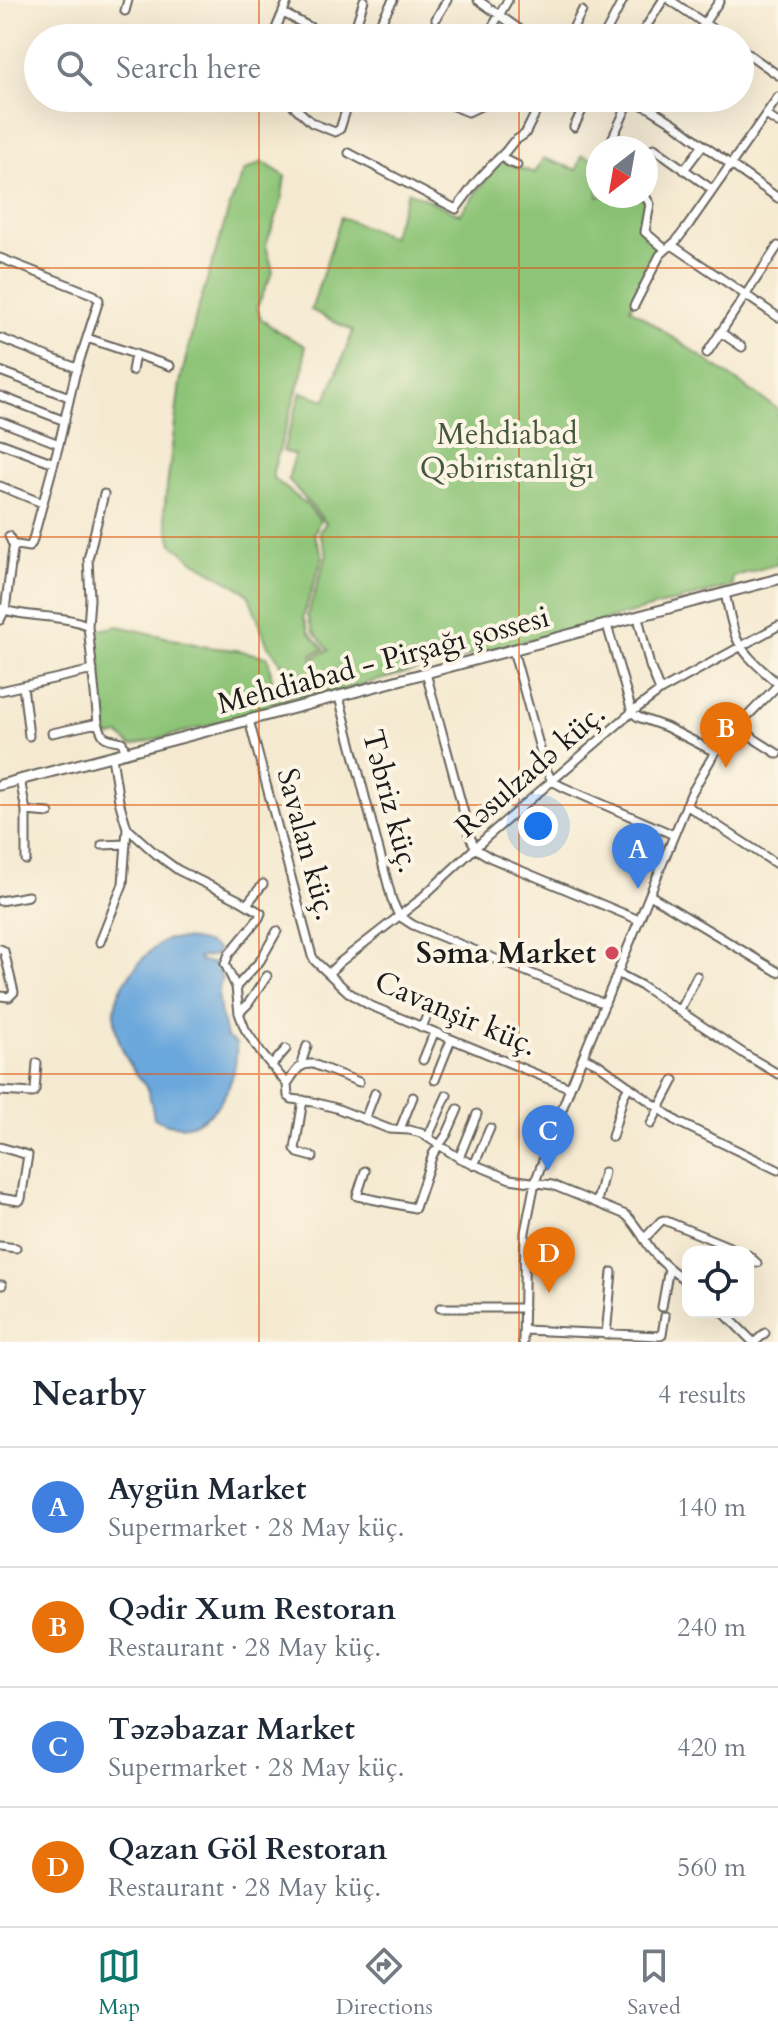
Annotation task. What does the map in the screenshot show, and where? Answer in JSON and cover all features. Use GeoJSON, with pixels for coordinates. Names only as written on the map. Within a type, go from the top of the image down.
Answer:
{"type":"FeatureCollection","features":[{"type":"Feature","properties":{"kind":"main road","name":"Mehdiabad - Pirşağı şossesi"},"geometry":{"type":"LineString","coordinates":[[0,785],[778,579]]}},
{"type":"Feature","properties":{"kind":"street"},"geometry":{"type":"LineString","coordinates":[[125,11],[128,0]]}},
{"type":"Feature","properties":{"kind":"street"},"geometry":{"type":"LineString","coordinates":[[279,24],[288,0]]}},
{"type":"Feature","properties":{"kind":"street"},"geometry":{"type":"LineString","coordinates":[[356,24],[364,0]]}},
{"type":"Feature","properties":{"kind":"street"},"geometry":{"type":"LineString","coordinates":[[380,24],[393,0]]}},
{"type":"Feature","properties":{"kind":"street"},"geometry":{"type":"LineString","coordinates":[[436,19],[447,0]]}},
{"type":"Feature","properties":{"kind":"street"},"geometry":{"type":"LineString","coordinates":[[478,0],[511,24]]}},
{"type":"Feature","properties":{"kind":"street"},"geometry":{"type":"LineString","coordinates":[[493,24],[508,0]]}},
{"type":"Feature","properties":{"kind":"street"},"geometry":{"type":"LineString","coordinates":[[610,24],[623,0]]}},
{"type":"Feature","properties":{"kind":"street"},"geometry":{"type":"LineString","coordinates":[[648,24],[663,0]]}},
{"type":"Feature","properties":{"kind":"street"},"geometry":{"type":"LineString","coordinates":[[670,0],[705,23],[720,0]]}},
{"type":"Feature","properties":{"kind":"street"},"geometry":{"type":"LineString","coordinates":[[575,24],[582,11]]}},
{"type":"Feature","properties":{"kind":"street"},"geometry":{"type":"LineString","coordinates":[[283,13],[304,24]]}},
{"type":"Feature","properties":{"kind":"street"},"geometry":{"type":"LineString","coordinates":[[754,58],[778,75]]}},
{"type":"Feature","properties":{"kind":"street"},"geometry":{"type":"LineString","coordinates":[[634,306],[660,255],[687,227],[778,97]]}},
{"type":"Feature","properties":{"kind":"street"},"geometry":{"type":"LineString","coordinates":[[300,112],[312,123],[335,132],[340,129],[345,112]]}},
{"type":"Feature","properties":{"kind":"street"},"geometry":{"type":"LineString","coordinates":[[349,153],[456,209],[476,182],[513,142],[525,134],[536,112]]}},
{"type":"Feature","properties":{"kind":"street"},"geometry":{"type":"LineString","coordinates":[[574,127],[581,112]]}},
{"type":"Feature","properties":{"kind":"street"},"geometry":{"type":"LineString","coordinates":[[613,136],[623,112]]}},
{"type":"Feature","properties":{"kind":"street"},"geometry":{"type":"LineString","coordinates":[[655,112],[778,198]]}},
{"type":"Feature","properties":{"kind":"street"},"geometry":{"type":"LineString","coordinates":[[766,115],[778,123]]}},
{"type":"Feature","properties":{"kind":"street"},"geometry":{"type":"LineString","coordinates":[[684,170],[703,145]]}},
{"type":"Feature","properties":{"kind":"street"},"geometry":{"type":"LineString","coordinates":[[658,151],[713,190]]}},
{"type":"Feature","properties":{"kind":"street"},"geometry":{"type":"LineString","coordinates":[[502,156],[517,165]]}},
{"type":"Feature","properties":{"kind":"street"},"geometry":{"type":"LineString","coordinates":[[649,208],[647,235],[778,317]]}},
{"type":"Feature","properties":{"kind":"street"},"geometry":{"type":"LineString","coordinates":[[707,353],[778,246]]}},
{"type":"Feature","properties":{"kind":"street"},"geometry":{"type":"LineString","coordinates":[[0,258],[99,297],[69,397],[31,545],[14,547]]}},
{"type":"Feature","properties":{"kind":"street"},"geometry":{"type":"LineString","coordinates":[[720,332],[742,347]]}},
{"type":"Feature","properties":{"kind":"street"},"geometry":{"type":"LineString","coordinates":[[0,338],[77,368]]}},
{"type":"Feature","properties":{"kind":"street"},"geometry":{"type":"LineString","coordinates":[[87,338],[170,366]]}},
{"type":"Feature","properties":{"kind":"street"},"geometry":{"type":"LineString","coordinates":[[132,371],[135,354]]}},
{"type":"Feature","properties":{"kind":"street"},"geometry":{"type":"LineString","coordinates":[[0,371],[69,397]]}},
{"type":"Feature","properties":{"kind":"street"},"geometry":{"type":"LineString","coordinates":[[0,396],[65,421]]}},
{"type":"Feature","properties":{"kind":"street"},"geometry":{"type":"LineString","coordinates":[[0,421],[59,444]]}},
{"type":"Feature","properties":{"kind":"street"},"geometry":{"type":"LineString","coordinates":[[0,443],[54,463]]}},
{"type":"Feature","properties":{"kind":"street"},"geometry":{"type":"LineString","coordinates":[[0,486],[42,503]]}},
{"type":"Feature","properties":{"kind":"street"},"geometry":{"type":"LineString","coordinates":[[104,494],[89,551],[88,626],[98,723],[103,737],[122,742],[126,753]]}},
{"type":"Feature","properties":{"kind":"street"},"geometry":{"type":"LineString","coordinates":[[0,620],[14,547],[9,536]]}},
{"type":"Feature","properties":{"kind":"street"},"geometry":{"type":"LineString","coordinates":[[0,558],[10,560]]}},
{"type":"Feature","properties":{"kind":"street"},"geometry":{"type":"LineString","coordinates":[[523,1342],[525,1232],[535,1182],[570,1088],[701,775],[715,752],[778,685],[741,646],[725,593]]}},
{"type":"Feature","properties":{"kind":"street"},"geometry":{"type":"LineString","coordinates":[[2,609],[88,626]]}},
{"type":"Feature","properties":{"kind":"street"},"geometry":{"type":"LineString","coordinates":[[638,617],[650,666],[660,691]]}},
{"type":"Feature","properties":{"kind":"street"},"geometry":{"type":"LineString","coordinates":[[607,625],[632,712],[715,752]]}},
{"type":"Feature","properties":{"kind":"street","name":"Rəsulzadə küç."},"geometry":{"type":"LineString","coordinates":[[329,973],[399,916],[632,712],[660,691],[778,626]]}},
{"type":"Feature","properties":{"kind":"street"},"geometry":{"type":"LineString","coordinates":[[513,650],[545,767],[552,781],[674,835]]}},
{"type":"Feature","properties":{"kind":"street"},"geometry":{"type":"LineString","coordinates":[[0,691],[93,670]]}},
{"type":"Feature","properties":{"kind":"street"},"geometry":{"type":"LineString","coordinates":[[426,673],[476,849],[639,920]]}},
{"type":"Feature","properties":{"kind":"street"},"geometry":{"type":"LineString","coordinates":[[23,686],[29,736]]}},
{"type":"Feature","properties":{"kind":"street","name":"Təbriz küç."},"geometry":{"type":"LineString","coordinates":[[339,697],[392,900],[399,916]]}},
{"type":"Feature","properties":{"kind":"street","name":"Savalan küç."},"geometry":{"type":"LineString","coordinates":[[249,720],[312,956],[329,973]]}},
{"type":"Feature","properties":{"kind":"street"},"geometry":{"type":"LineString","coordinates":[[52,733],[98,723]]}},
{"type":"Feature","properties":{"kind":"street"},"geometry":{"type":"LineString","coordinates":[[739,725],[778,754]]}},
{"type":"Feature","properties":{"kind":"street"},"geometry":{"type":"LineString","coordinates":[[100,942],[123,884],[126,844],[127,828],[112,757]]}},
{"type":"Feature","properties":{"kind":"street"},"geometry":{"type":"LineString","coordinates":[[20,779],[26,811],[26,860]]}},
{"type":"Feature","properties":{"kind":"street"},"geometry":{"type":"LineString","coordinates":[[686,805],[778,865]]}},
{"type":"Feature","properties":{"kind":"street"},"geometry":{"type":"LineString","coordinates":[[26,811],[49,813]]}},
{"type":"Feature","properties":{"kind":"street"},"geometry":{"type":"LineString","coordinates":[[127,828],[178,870],[247,904],[261,915],[225,964],[236,987],[239,1013],[252,1041],[287,1084],[289,1098],[336,1108],[382,1127],[409,1130],[428,1137],[474,1165],[517,1181],[552,1185],[626,1215],[669,1268],[682,1278]]}},
{"type":"Feature","properties":{"kind":"street"},"geometry":{"type":"LineString","coordinates":[[102,845],[126,844]]}},
{"type":"Feature","properties":{"kind":"street"},"geometry":{"type":"LineString","coordinates":[[247,904],[263,884]]}},
{"type":"Feature","properties":{"kind":"street"},"geometry":{"type":"LineString","coordinates":[[650,895],[778,972]]}},
{"type":"Feature","properties":{"kind":"street"},"geometry":{"type":"LineString","coordinates":[[0,901],[28,896]]}},
{"type":"Feature","properties":{"kind":"street"},"geometry":{"type":"LineString","coordinates":[[399,916],[413,925],[605,1004]]}},
{"type":"Feature","properties":{"kind":"street"},"geometry":{"type":"LineString","coordinates":[[236,987],[260,961],[277,931]]}},
{"type":"Feature","properties":{"kind":"street"},"geometry":{"type":"LineString","coordinates":[[0,949],[4,951],[14,992],[9,997],[0,996]]}},
{"type":"Feature","properties":{"kind":"street","name":"Cavanşir küç."},"geometry":{"type":"LineString","coordinates":[[329,973],[357,998],[570,1088]]}},
{"type":"Feature","properties":{"kind":"street"},"geometry":{"type":"LineString","coordinates":[[617,973],[778,1074]]}},
{"type":"Feature","properties":{"kind":"street"},"geometry":{"type":"LineString","coordinates":[[239,1013],[267,976]]}},
{"type":"Feature","properties":{"kind":"street"},"geometry":{"type":"LineString","coordinates":[[679,1011],[697,976]]}},
{"type":"Feature","properties":{"kind":"street"},"geometry":{"type":"LineString","coordinates":[[422,1028],[431,1005]]}},
{"type":"Feature","properties":{"kind":"street"},"geometry":{"type":"LineString","coordinates":[[423,1060],[434,1033]]}},
{"type":"Feature","properties":{"kind":"street"},"geometry":{"type":"LineString","coordinates":[[435,1080],[451,1040]]}},
{"type":"Feature","properties":{"kind":"street"},"geometry":{"type":"LineString","coordinates":[[287,1084],[303,1065],[307,1046]]}},
{"type":"Feature","properties":{"kind":"street"},"geometry":{"type":"LineString","coordinates":[[271,1066],[286,1049]]}},
{"type":"Feature","properties":{"kind":"street"},"geometry":{"type":"LineString","coordinates":[[583,1057],[598,1064],[678,1122],[778,1170]]}},
{"type":"Feature","properties":{"kind":"street"},"geometry":{"type":"LineString","coordinates":[[0,1091],[33,1093],[37,1063]]}},
{"type":"Feature","properties":{"kind":"street"},"geometry":{"type":"LineString","coordinates":[[303,1065],[313,1064],[359,1082]]}},
{"type":"Feature","properties":{"kind":"street"},"geometry":{"type":"LineString","coordinates":[[651,1124],[674,1080]]}},
{"type":"Feature","properties":{"kind":"street"},"geometry":{"type":"LineString","coordinates":[[612,1137],[629,1086]]}},
{"type":"Feature","properties":{"kind":"street"},"geometry":{"type":"LineString","coordinates":[[365,1119],[375,1093]]}},
{"type":"Feature","properties":{"kind":"street"},"geometry":{"type":"LineString","coordinates":[[428,1137],[447,1095]]}},
{"type":"Feature","properties":{"kind":"street"},"geometry":{"type":"LineString","coordinates":[[400,1129],[413,1097]]}},
{"type":"Feature","properties":{"kind":"street"},"geometry":{"type":"LineString","coordinates":[[303,1100],[295,1149],[298,1153],[313,1157]]}},
{"type":"Feature","properties":{"kind":"street"},"geometry":{"type":"LineString","coordinates":[[365,1171],[357,1193],[359,1197],[415,1208],[433,1154],[447,1134],[458,1109]]}},
{"type":"Feature","properties":{"kind":"street"},"geometry":{"type":"LineString","coordinates":[[459,1158],[477,1114]]}},
{"type":"Feature","properties":{"kind":"street"},"geometry":{"type":"LineString","coordinates":[[474,1165],[490,1128]]}},
{"type":"Feature","properties":{"kind":"street"},"geometry":{"type":"LineString","coordinates":[[0,1147],[28,1155],[21,1199],[0,1198]]}},
{"type":"Feature","properties":{"kind":"street"},"geometry":{"type":"LineString","coordinates":[[597,1202],[604,1172]]}},
{"type":"Feature","properties":{"kind":"street"},"geometry":{"type":"LineString","coordinates":[[644,1239],[664,1220],[727,1246]]}},
{"type":"Feature","properties":{"kind":"street"},"geometry":{"type":"LineString","coordinates":[[0,1246],[16,1248]]}},
{"type":"Feature","properties":{"kind":"street"},"geometry":{"type":"LineString","coordinates":[[754,1260],[757,1263]]}},
{"type":"Feature","properties":{"kind":"street"},"geometry":{"type":"LineString","coordinates":[[524,1330],[660,1336],[669,1268]]}},
{"type":"Feature","properties":{"kind":"street"},"geometry":{"type":"LineString","coordinates":[[606,1335],[612,1272]]}},
{"type":"Feature","properties":{"kind":"street"},"geometry":{"type":"LineString","coordinates":[[440,1308],[524,1308]]}},
{"type":"Feature","properties":{"kind":"street"},"geometry":{"type":"LineString","coordinates":[[729,1318],[754,1342],[765,1333]]}},
{"type":"Feature","properties":{"kind":"green space","name":"Mehdiabad Qəbiristanlığı"},"geometry":{"type":"Polygon","coordinates":[[[582,155],[586,156],[586,208],[646,208],[644,237],[656,243],[654,258],[630,308],[778,409],[778,564],[732,577],[733,586],[131,746],[120,735],[108,737],[94,631],[119,626],[207,647],[268,657],[272,680],[270,701],[322,690],[315,656],[329,650],[313,631],[307,616],[327,554],[319,532],[326,523],[288,479],[295,455],[283,451],[301,392],[326,400],[353,331],[311,310],[341,217],[391,237],[408,191],[460,214],[500,161],[535,173],[543,158],[577,170],[582,155]]]}},
{"type":"Feature","properties":{"kind":"green space"},"geometry":{"type":"Polygon","coordinates":[[[263,162],[285,176],[281,204],[266,245],[273,271],[257,307],[261,319],[305,346],[304,366],[273,478],[306,504],[320,520],[314,534],[323,556],[303,617],[309,632],[324,649],[312,654],[314,685],[301,691],[289,688],[281,663],[267,644],[249,596],[172,544],[164,511],[180,383],[196,316],[229,208],[244,171],[263,162]]]}},
{"type":"Feature","properties":{"kind":"water"},"geometry":{"type":"Polygon","coordinates":[[[168,939],[201,942],[219,950],[216,955],[198,958],[216,964],[222,979],[219,1001],[226,1037],[236,1043],[236,1060],[225,1094],[203,1119],[188,1125],[172,1125],[154,1118],[148,1092],[123,1051],[116,1027],[116,1005],[124,983],[144,957],[168,939]]]}},
{"type":"Feature","properties":{"kind":"place","name":"Qədir Xum Restoran"},"geometry":{"type":"Point","coordinates":[726,768]}},
{"type":"Feature","properties":{"kind":"place","name":"Aygün Market"},"geometry":{"type":"Point","coordinates":[638,889]}},
{"type":"Feature","properties":{"kind":"place","name":"Səma Market"},"geometry":{"type":"Point","coordinates":[612,953]}},
{"type":"Feature","properties":{"kind":"place","name":"Təzəbazar Market"},"geometry":{"type":"Point","coordinates":[548,1171]}},
{"type":"Feature","properties":{"kind":"place","name":"Qazan Göl Restoran"},"geometry":{"type":"Point","coordinates":[549,1293]}}]}
